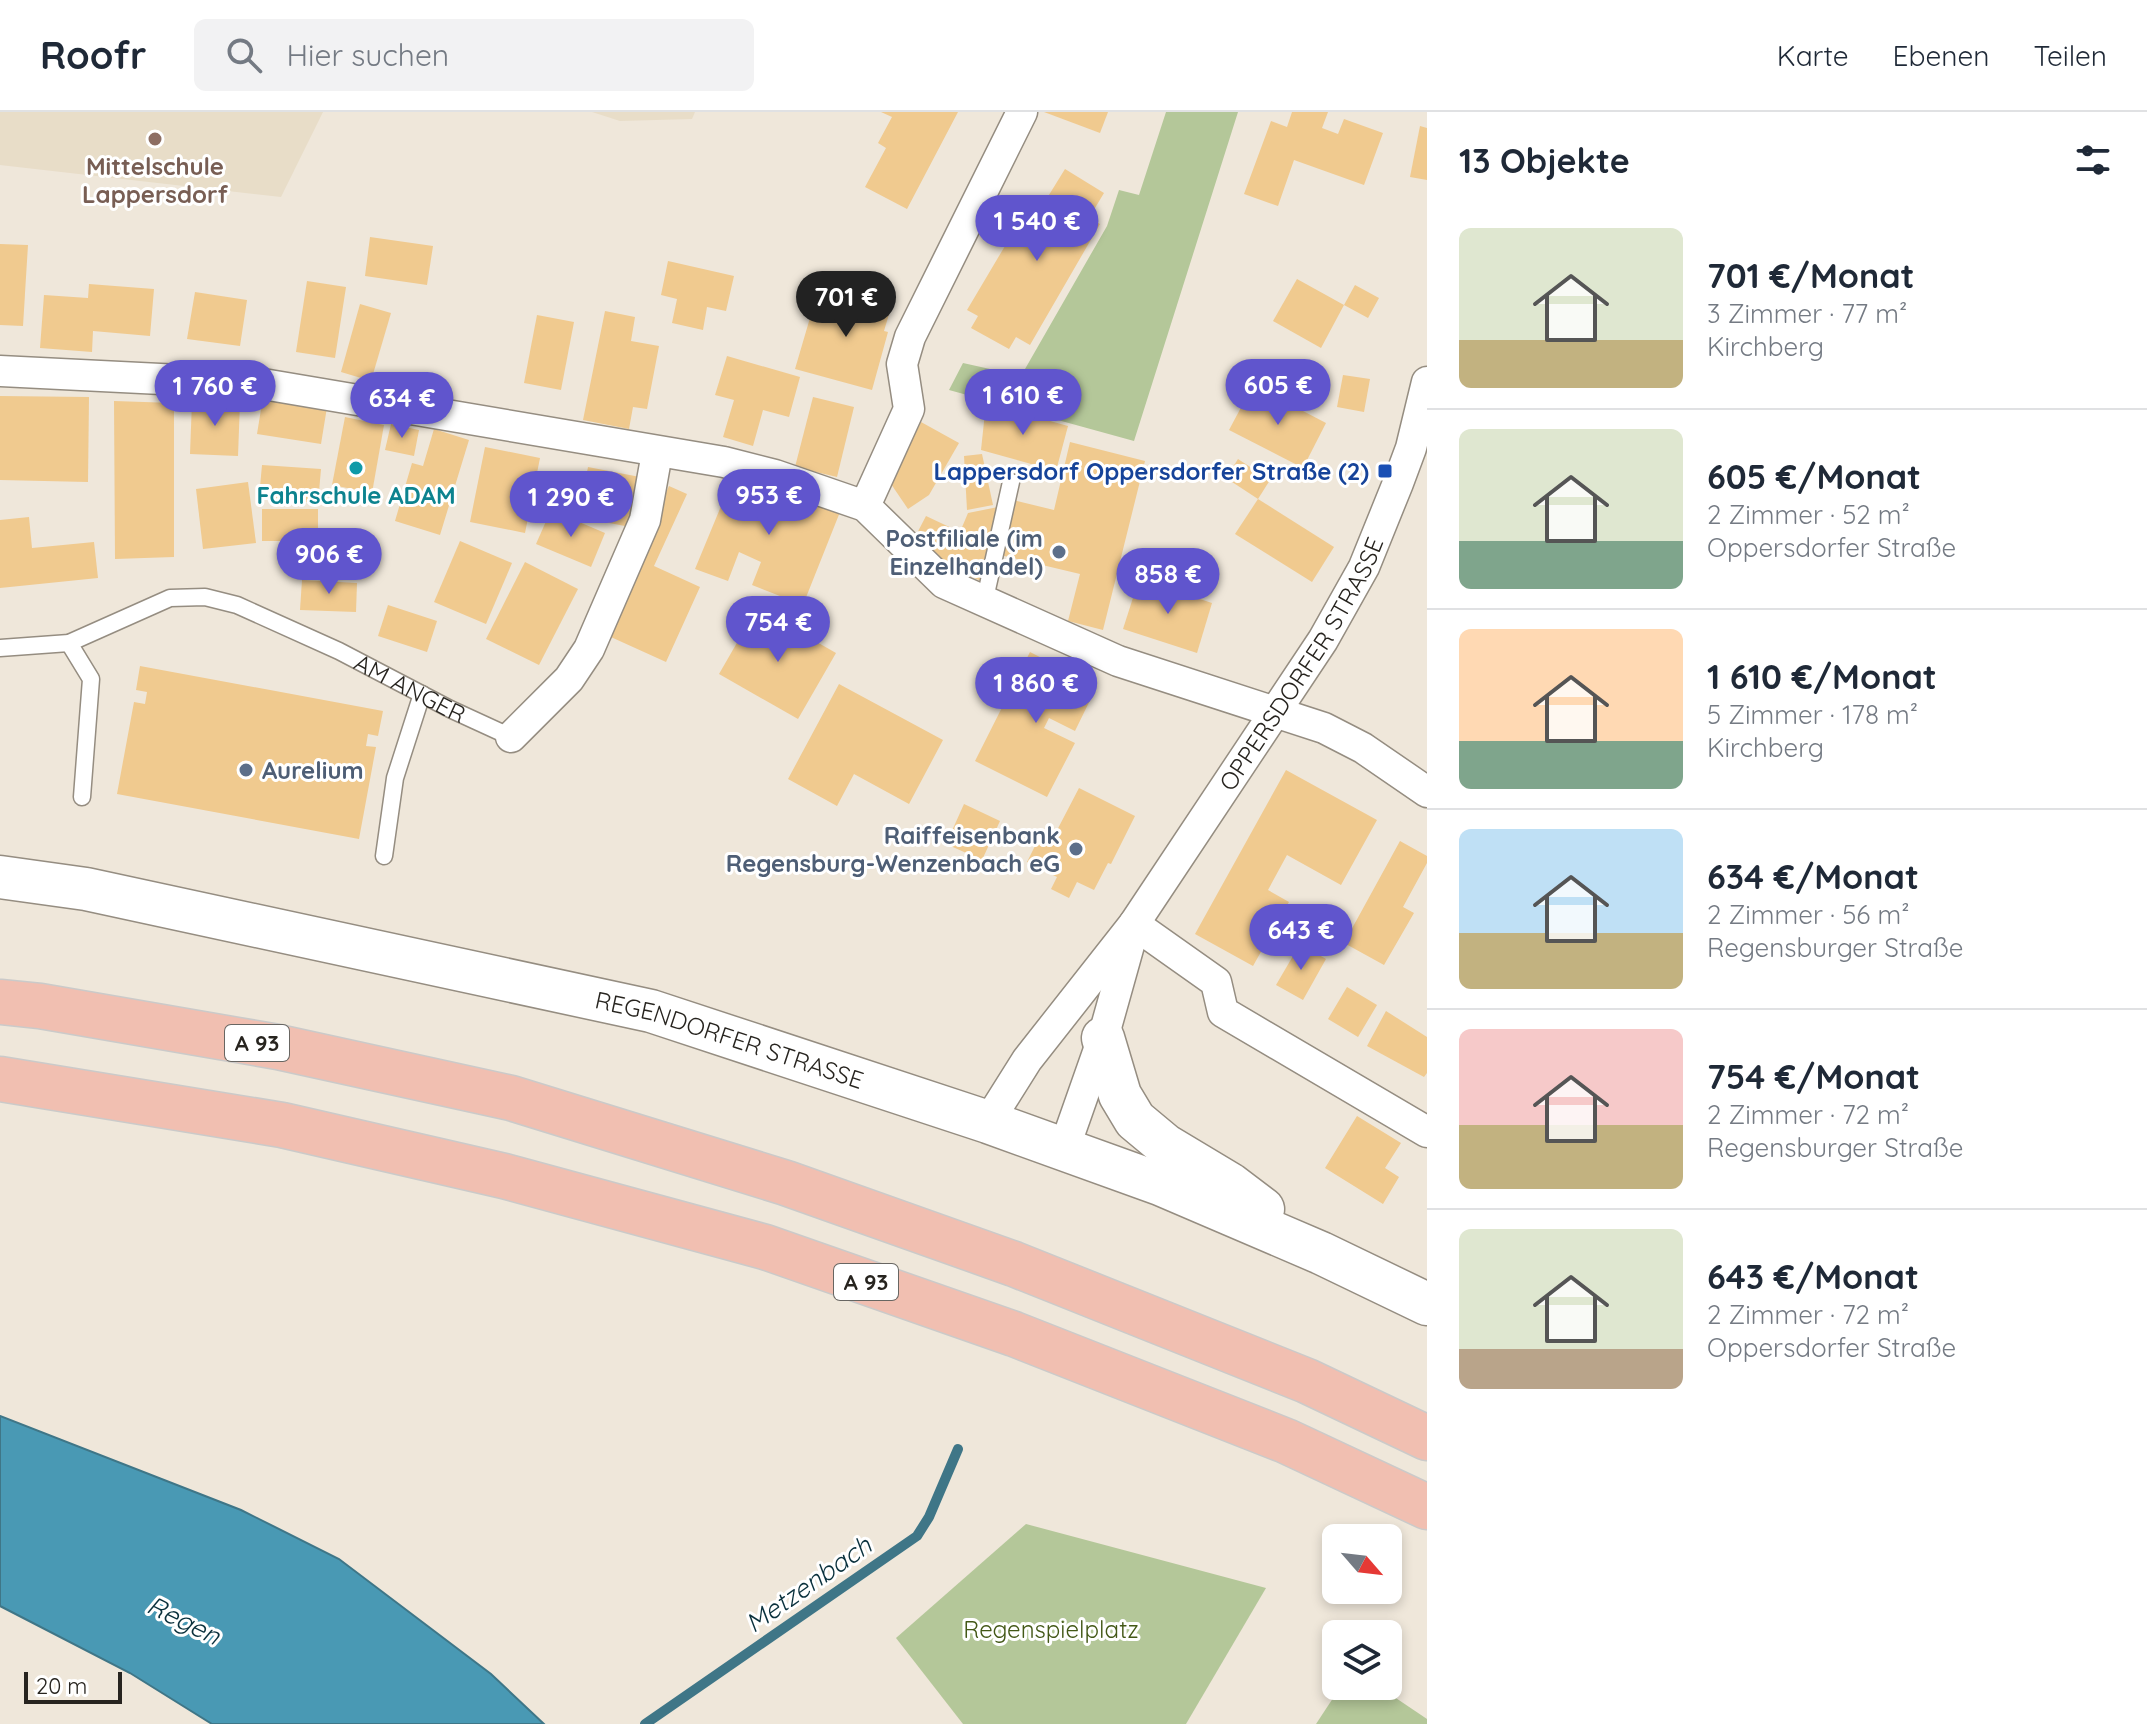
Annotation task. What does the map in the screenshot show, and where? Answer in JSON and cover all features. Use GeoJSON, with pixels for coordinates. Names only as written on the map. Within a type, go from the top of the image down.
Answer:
{"type":"FeatureCollection","features":[{"type":"Feature","properties":{"kind":"highway","name":"A 93"},"geometry":{"type":"LineString","coordinates":[[0,1002],[40,1006],[278,1047],[511,1098],[786,1183],[1014,1264],[1307,1381],[1427,1438]]}},
{"type":"Feature","properties":{"kind":"highway","name":"A 93"},"geometry":{"type":"LineString","coordinates":[[0,1079],[282,1125],[504,1176],[765,1247],[1057,1351],[1286,1441],[1427,1507]]}},
{"type":"Feature","properties":{"kind":"street"},"geometry":{"type":"LineString","coordinates":[[865,506],[909,409],[902,364],[910,337],[1022,112]]}},
{"type":"Feature","properties":{"kind":"street"},"geometry":{"type":"LineString","coordinates":[[0,371],[263,384],[378,401],[737,465],[775,475],[865,506],[944,583],[984,603],[1118,661],[1324,728],[1363,748],[1427,792]]}},
{"type":"Feature","properties":{"kind":"street","name":"OPPERSDORFER STRASSE"},"geometry":{"type":"LineString","coordinates":[[988,1122],[1027,1060],[1134,924],[1323,640],[1364,567],[1411,448],[1427,382]]}},
{"type":"Feature","properties":{"kind":"street","name":"AM ANGER"},"geometry":{"type":"LineString","coordinates":[[511,737],[569,679],[589,649],[645,520],[657,453]]}},
{"type":"Feature","properties":{"kind":"street","name":"REGENDORFER STRASSE"},"geometry":{"type":"LineString","coordinates":[[0,877],[86,889],[651,1011],[988,1122],[1160,1184],[1321,1253],[1427,1304]]}},
{"type":"Feature","properties":{"kind":"street"},"geometry":{"type":"LineString","coordinates":[[1134,924],[1216,982],[1223,1012],[1427,1132]]}},
{"type":"Feature","properties":{"kind":"street","name":"OPPERSDORFER STRASSE"},"geometry":{"type":"LineString","coordinates":[[1064,1149],[1103,1038],[1134,924]]}},
{"type":"Feature","properties":{"kind":"street"},"geometry":{"type":"LineString","coordinates":[[1103,1038],[1120,1095],[1135,1120],[1165,1145],[1230,1184],[1321,1253]]}},
{"type":"Feature","properties":{"kind":"lane"},"geometry":{"type":"LineString","coordinates":[[984,603],[1011,482]]}},
{"type":"Feature","properties":{"kind":"lane","name":"AM ANGER"},"geometry":{"type":"LineString","coordinates":[[0,648],[69,643],[170,598],[205,597],[237,605],[339,651],[511,737]]}},
{"type":"Feature","properties":{"kind":"lane"},"geometry":{"type":"LineString","coordinates":[[69,643],[91,679],[82,797]]}},
{"type":"Feature","properties":{"kind":"lane"},"geometry":{"type":"LineString","coordinates":[[384,856],[395,778],[422,694]]}},
{"type":"Feature","properties":{"kind":"shaded area","name":"Mittelschule Lappersdorf"},"geometry":{"type":"Polygon","coordinates":[[[0,112],[323,112],[281,197],[0,165],[0,112]]]}},
{"type":"Feature","properties":{"kind":"shaded area"},"geometry":{"type":"Polygon","coordinates":[[[592,112],[695,112],[692,119],[620,121],[592,112]]]}},
{"type":"Feature","properties":{"kind":"green space"},"geometry":{"type":"Polygon","coordinates":[[[1166,112],[1238,112],[1134,441],[949,390],[963,363],[1021,376],[1107,226],[1119,190],[1139,195],[1166,112]]]}},
{"type":"Feature","properties":{"kind":"green space","name":"Regenspielplatz"},"geometry":{"type":"Polygon","coordinates":[[[1026,1524],[1266,1588],[1186,1724],[963,1724],[896,1638],[1026,1524]]]}},
{"type":"Feature","properties":{"kind":"green space"},"geometry":{"type":"Polygon","coordinates":[[[1332,1700],[1399,1700],[1427,1719],[1427,1724],[1316,1724],[1332,1700]]]}},
{"type":"Feature","properties":{"kind":"water","name":"Regen"},"geometry":{"type":"Polygon","coordinates":[[[0,1416],[241,1510],[339,1559],[491,1674],[544,1724],[212,1724],[130,1673],[0,1606],[0,1416]]]}},
{"type":"Feature","properties":{"kind":"building"},"geometry":{"type":"Polygon","coordinates":[[[881,112],[958,112],[907,209],[865,187],[886,148],[878,143],[892,117],[881,112]]]}},
{"type":"Feature","properties":{"kind":"building"},"geometry":{"type":"Polygon","coordinates":[[[1044,112],[1108,112],[1100,133],[1044,112]]]}},
{"type":"Feature","properties":{"kind":"building"},"geometry":{"type":"Polygon","coordinates":[[[1292,112],[1328,112],[1322,128],[1338,134],[1344,119],[1383,133],[1364,185],[1294,160],[1278,206],[1244,194],[1271,121],[1287,127],[1292,112]]]}},
{"type":"Feature","properties":{"kind":"building"},"geometry":{"type":"Polygon","coordinates":[[[1420,126],[1427,128],[1427,180],[1410,177],[1420,126]]]}},
{"type":"Feature","properties":{"kind":"building"},"geometry":{"type":"Polygon","coordinates":[[[1065,169],[1104,193],[1089,218],[1100,224],[1030,345],[1016,337],[1009,349],[971,328],[978,316],[967,310],[1034,197],[1044,203],[1065,169]]]}},
{"type":"Feature","properties":{"kind":"building"},"geometry":{"type":"Polygon","coordinates":[[[370,237],[433,246],[427,285],[365,276],[370,237]]]}},
{"type":"Feature","properties":{"kind":"building"},"geometry":{"type":"Polygon","coordinates":[[[0,244],[28,245],[23,326],[0,325],[0,244]]]}},
{"type":"Feature","properties":{"kind":"building"},"geometry":{"type":"Polygon","coordinates":[[[668,261],[734,276],[726,311],[707,307],[703,330],[672,323],[677,299],[661,295],[668,261]]]}},
{"type":"Feature","properties":{"kind":"building"},"geometry":{"type":"Polygon","coordinates":[[[1297,279],[1344,305],[1321,348],[1273,321],[1297,279]]]}},
{"type":"Feature","properties":{"kind":"building"},"geometry":{"type":"Polygon","coordinates":[[[307,281],[346,287],[335,358],[296,352],[307,281]]]}},
{"type":"Feature","properties":{"kind":"building"},"geometry":{"type":"Polygon","coordinates":[[[89,284],[154,289],[150,336],[93,331],[92,352],[40,348],[44,295],[88,298],[89,284]]]}},
{"type":"Feature","properties":{"kind":"building"},"geometry":{"type":"Polygon","coordinates":[[[1355,285],[1379,298],[1368,318],[1344,305],[1355,285]]]}},
{"type":"Feature","properties":{"kind":"building"},"geometry":{"type":"Polygon","coordinates":[[[829,287],[892,304],[884,331],[888,332],[872,390],[795,369],[812,311],[822,313],[829,287]]]}},
{"type":"Feature","properties":{"kind":"building"},"geometry":{"type":"Polygon","coordinates":[[[195,292],[247,300],[240,346],[187,339],[195,292]]]}},
{"type":"Feature","properties":{"kind":"building"},"geometry":{"type":"Polygon","coordinates":[[[360,304],[391,313],[371,381],[341,372],[360,304]]]}},
{"type":"Feature","properties":{"kind":"building"},"geometry":{"type":"Polygon","coordinates":[[[605,311],[635,317],[631,341],[659,346],[647,409],[633,407],[629,429],[583,420],[605,311]]]}},
{"type":"Feature","properties":{"kind":"building"},"geometry":{"type":"Polygon","coordinates":[[[537,315],[574,322],[561,390],[524,383],[537,315]]]}},
{"type":"Feature","properties":{"kind":"building"},"geometry":{"type":"Polygon","coordinates":[[[727,356],[800,377],[789,417],[763,410],[753,446],[723,437],[734,400],[715,395],[727,356]]]}},
{"type":"Feature","properties":{"kind":"building"},"geometry":{"type":"Polygon","coordinates":[[[1343,375],[1370,379],[1364,412],[1337,407],[1343,375]]]}},
{"type":"Feature","properties":{"kind":"building"},"geometry":{"type":"Polygon","coordinates":[[[1253,385],[1326,423],[1303,468],[1229,430],[1253,385]]]}},
{"type":"Feature","properties":{"kind":"building"},"geometry":{"type":"Polygon","coordinates":[[[264,391],[328,401],[321,444],[257,434],[264,391]]]}},
{"type":"Feature","properties":{"kind":"building"},"geometry":{"type":"Polygon","coordinates":[[[0,396],[89,397],[88,482],[0,480],[0,396]]]}},
{"type":"Feature","properties":{"kind":"building"},"geometry":{"type":"Polygon","coordinates":[[[813,397],[854,407],[837,477],[795,467],[813,397]]]}},
{"type":"Feature","properties":{"kind":"building"},"geometry":{"type":"Polygon","coordinates":[[[114,401],[174,403],[174,557],[115,559],[114,401]]]}},
{"type":"Feature","properties":{"kind":"building"},"geometry":{"type":"Polygon","coordinates":[[[192,401],[240,402],[238,456],[190,454],[192,401]]]}},
{"type":"Feature","properties":{"kind":"building"},"geometry":{"type":"Polygon","coordinates":[[[986,403],[1068,426],[1056,471],[981,450],[986,403]]]}},
{"type":"Feature","properties":{"kind":"building","name":"Fahrschule ADAM"},"geometry":{"type":"Polygon","coordinates":[[[345,417],[384,425],[372,493],[332,485],[345,417]]]}},
{"type":"Feature","properties":{"kind":"building"},"geometry":{"type":"Polygon","coordinates":[[[921,422],[959,443],[929,495],[908,509],[891,484],[921,422]]]}},
{"type":"Feature","properties":{"kind":"building"},"geometry":{"type":"Polygon","coordinates":[[[391,424],[419,430],[414,456],[385,450],[391,424]]]}},
{"type":"Feature","properties":{"kind":"building"},"geometry":{"type":"Polygon","coordinates":[[[434,429],[469,440],[440,535],[395,521],[412,463],[423,466],[434,429]]]}},
{"type":"Feature","properties":{"kind":"building"},"geometry":{"type":"Polygon","coordinates":[[[1070,442],[1145,461],[1103,630],[1068,621],[1080,574],[996,554],[983,582],[943,564],[914,539],[926,516],[960,532],[968,513],[1008,505],[1009,499],[1054,510],[1070,442]]]}},
{"type":"Feature","properties":{"kind":"building"},"geometry":{"type":"Polygon","coordinates":[[[485,447],[540,458],[525,533],[470,522],[485,447]]]}},
{"type":"Feature","properties":{"kind":"building"},"geometry":{"type":"Polygon","coordinates":[[[982,454],[993,505],[967,510],[964,456],[982,454]]]}},
{"type":"Feature","properties":{"kind":"building"},"geometry":{"type":"Polygon","coordinates":[[[1238,459],[1270,480],[1258,499],[1226,478],[1238,459]]]}},
{"type":"Feature","properties":{"kind":"building"},"geometry":{"type":"Polygon","coordinates":[[[262,465],[321,469],[318,503],[259,498],[262,465]]]}},
{"type":"Feature","properties":{"kind":"building"},"geometry":{"type":"Polygon","coordinates":[[[588,467],[640,477],[630,527],[578,517],[588,467]]]}},
{"type":"Feature","properties":{"kind":"building"},"geometry":{"type":"Polygon","coordinates":[[[736,470],[840,512],[803,605],[752,585],[761,562],[739,552],[728,581],[695,569],[736,470]]]}},
{"type":"Feature","properties":{"kind":"building"},"geometry":{"type":"Polygon","coordinates":[[[248,482],[256,543],[203,549],[196,489],[248,482]]]}},
{"type":"Feature","properties":{"kind":"building"},"geometry":{"type":"Polygon","coordinates":[[[669,486],[687,494],[654,566],[700,587],[666,662],[602,633],[669,486]]]}},
{"type":"Feature","properties":{"kind":"building"},"geometry":{"type":"Polygon","coordinates":[[[1258,499],[1334,547],[1312,582],[1235,534],[1258,499]]]}},
{"type":"Feature","properties":{"kind":"building"},"geometry":{"type":"Polygon","coordinates":[[[262,509],[318,509],[318,541],[262,541],[262,509]]]}},
{"type":"Feature","properties":{"kind":"building"},"geometry":{"type":"Polygon","coordinates":[[[551,510],[605,533],[591,567],[536,544],[551,510]]]}},
{"type":"Feature","properties":{"kind":"building"},"geometry":{"type":"Polygon","coordinates":[[[29,517],[32,548],[94,542],[98,578],[0,588],[0,520],[29,517]]]}},
{"type":"Feature","properties":{"kind":"building"},"geometry":{"type":"Polygon","coordinates":[[[460,541],[512,563],[486,624],[434,602],[460,541]]]}},
{"type":"Feature","properties":{"kind":"building"},"geometry":{"type":"Polygon","coordinates":[[[525,562],[578,589],[539,665],[486,639],[525,562]]]}},
{"type":"Feature","properties":{"kind":"building"},"geometry":{"type":"Polygon","coordinates":[[[1139,579],[1212,603],[1197,653],[1123,629],[1139,579]]]}},
{"type":"Feature","properties":{"kind":"building"},"geometry":{"type":"Polygon","coordinates":[[[302,580],[357,583],[356,612],[300,610],[302,580]]]}},
{"type":"Feature","properties":{"kind":"building"},"geometry":{"type":"Polygon","coordinates":[[[388,605],[437,621],[427,652],[378,636],[388,605]]]}},
{"type":"Feature","properties":{"kind":"building"},"geometry":{"type":"Polygon","coordinates":[[[757,608],[836,653],[798,719],[719,674],[757,608]]]}},
{"type":"Feature","properties":{"kind":"building"},"geometry":{"type":"Polygon","coordinates":[[[1030,652],[1097,686],[1075,731],[1049,718],[1044,728],[1075,743],[1047,797],[975,761],[1030,652]]]}},
{"type":"Feature","properties":{"kind":"building","name":"Aurelium"},"geometry":{"type":"Polygon","coordinates":[[[140,666],[383,711],[378,736],[368,734],[366,746],[376,747],[359,839],[117,794],[134,702],[145,704],[147,692],[136,690],[140,666]]]}},
{"type":"Feature","properties":{"kind":"building"},"geometry":{"type":"Polygon","coordinates":[[[839,684],[943,740],[909,804],[854,774],[837,806],[788,779],[839,684]]]}},
{"type":"Feature","properties":{"kind":"building"},"geometry":{"type":"Polygon","coordinates":[[[1286,770],[1377,820],[1341,885],[1287,855],[1268,890],[1289,902],[1253,966],[1195,934],[1286,770]]]}},
{"type":"Feature","properties":{"kind":"building","name":"Raiffeisenbank Regensburg-Wenzenbach eG"},"geometry":{"type":"Polygon","coordinates":[[[1079,788],[1135,816],[1094,890],[1077,882],[1069,898],[1051,889],[1057,877],[1027,862],[1043,830],[1054,836],[1079,788]]]}},
{"type":"Feature","properties":{"kind":"building"},"geometry":{"type":"Polygon","coordinates":[[[964,804],[1000,821],[982,860],[946,844],[964,804]]]}},
{"type":"Feature","properties":{"kind":"building"},"geometry":{"type":"Polygon","coordinates":[[[1400,841],[1427,856],[1427,863],[1403,907],[1414,913],[1384,965],[1344,943],[1400,841]]]}},
{"type":"Feature","properties":{"kind":"building"},"geometry":{"type":"Polygon","coordinates":[[[1300,944],[1326,959],[1303,1000],[1276,985],[1300,944]]]}},
{"type":"Feature","properties":{"kind":"building"},"geometry":{"type":"Polygon","coordinates":[[[1347,987],[1377,1005],[1358,1037],[1328,1019],[1347,987]]]}},
{"type":"Feature","properties":{"kind":"building"},"geometry":{"type":"Polygon","coordinates":[[[1386,1011],[1427,1037],[1427,1073],[1424,1077],[1367,1046],[1386,1011]]]}},
{"type":"Feature","properties":{"kind":"building"},"geometry":{"type":"Polygon","coordinates":[[[1357,1116],[1401,1143],[1385,1168],[1399,1177],[1383,1204],[1325,1168],[1357,1116]]]}},
{"type":"Feature","properties":{"kind":"waterway","name":"Metzenbach"},"geometry":{"type":"LineString","coordinates":[[645,1724],[917,1536],[929,1517],[958,1449]]}},
{"type":"Feature","properties":{"kind":"place","name":"Mittelschule Lappersdorf"},"geometry":{"type":"Point","coordinates":[155,139]}},
{"type":"Feature","properties":{"kind":"place","name":"Fahrschule ADAM"},"geometry":{"type":"Point","coordinates":[356,468]}},
{"type":"Feature","properties":{"kind":"place","name":"Lappersdorf Oppersdorfer Straße (2)"},"geometry":{"type":"Point","coordinates":[1385,471]}},
{"type":"Feature","properties":{"kind":"place","name":"Postfiliale (im Einzelhandel)"},"geometry":{"type":"Point","coordinates":[1059,552]}},
{"type":"Feature","properties":{"kind":"place","name":"Aurelium"},"geometry":{"type":"Point","coordinates":[246,770]}},
{"type":"Feature","properties":{"kind":"place","name":"Raiffeisenbank Regensburg-Wenzenbach eG"},"geometry":{"type":"Point","coordinates":[1076,849]}}]}
